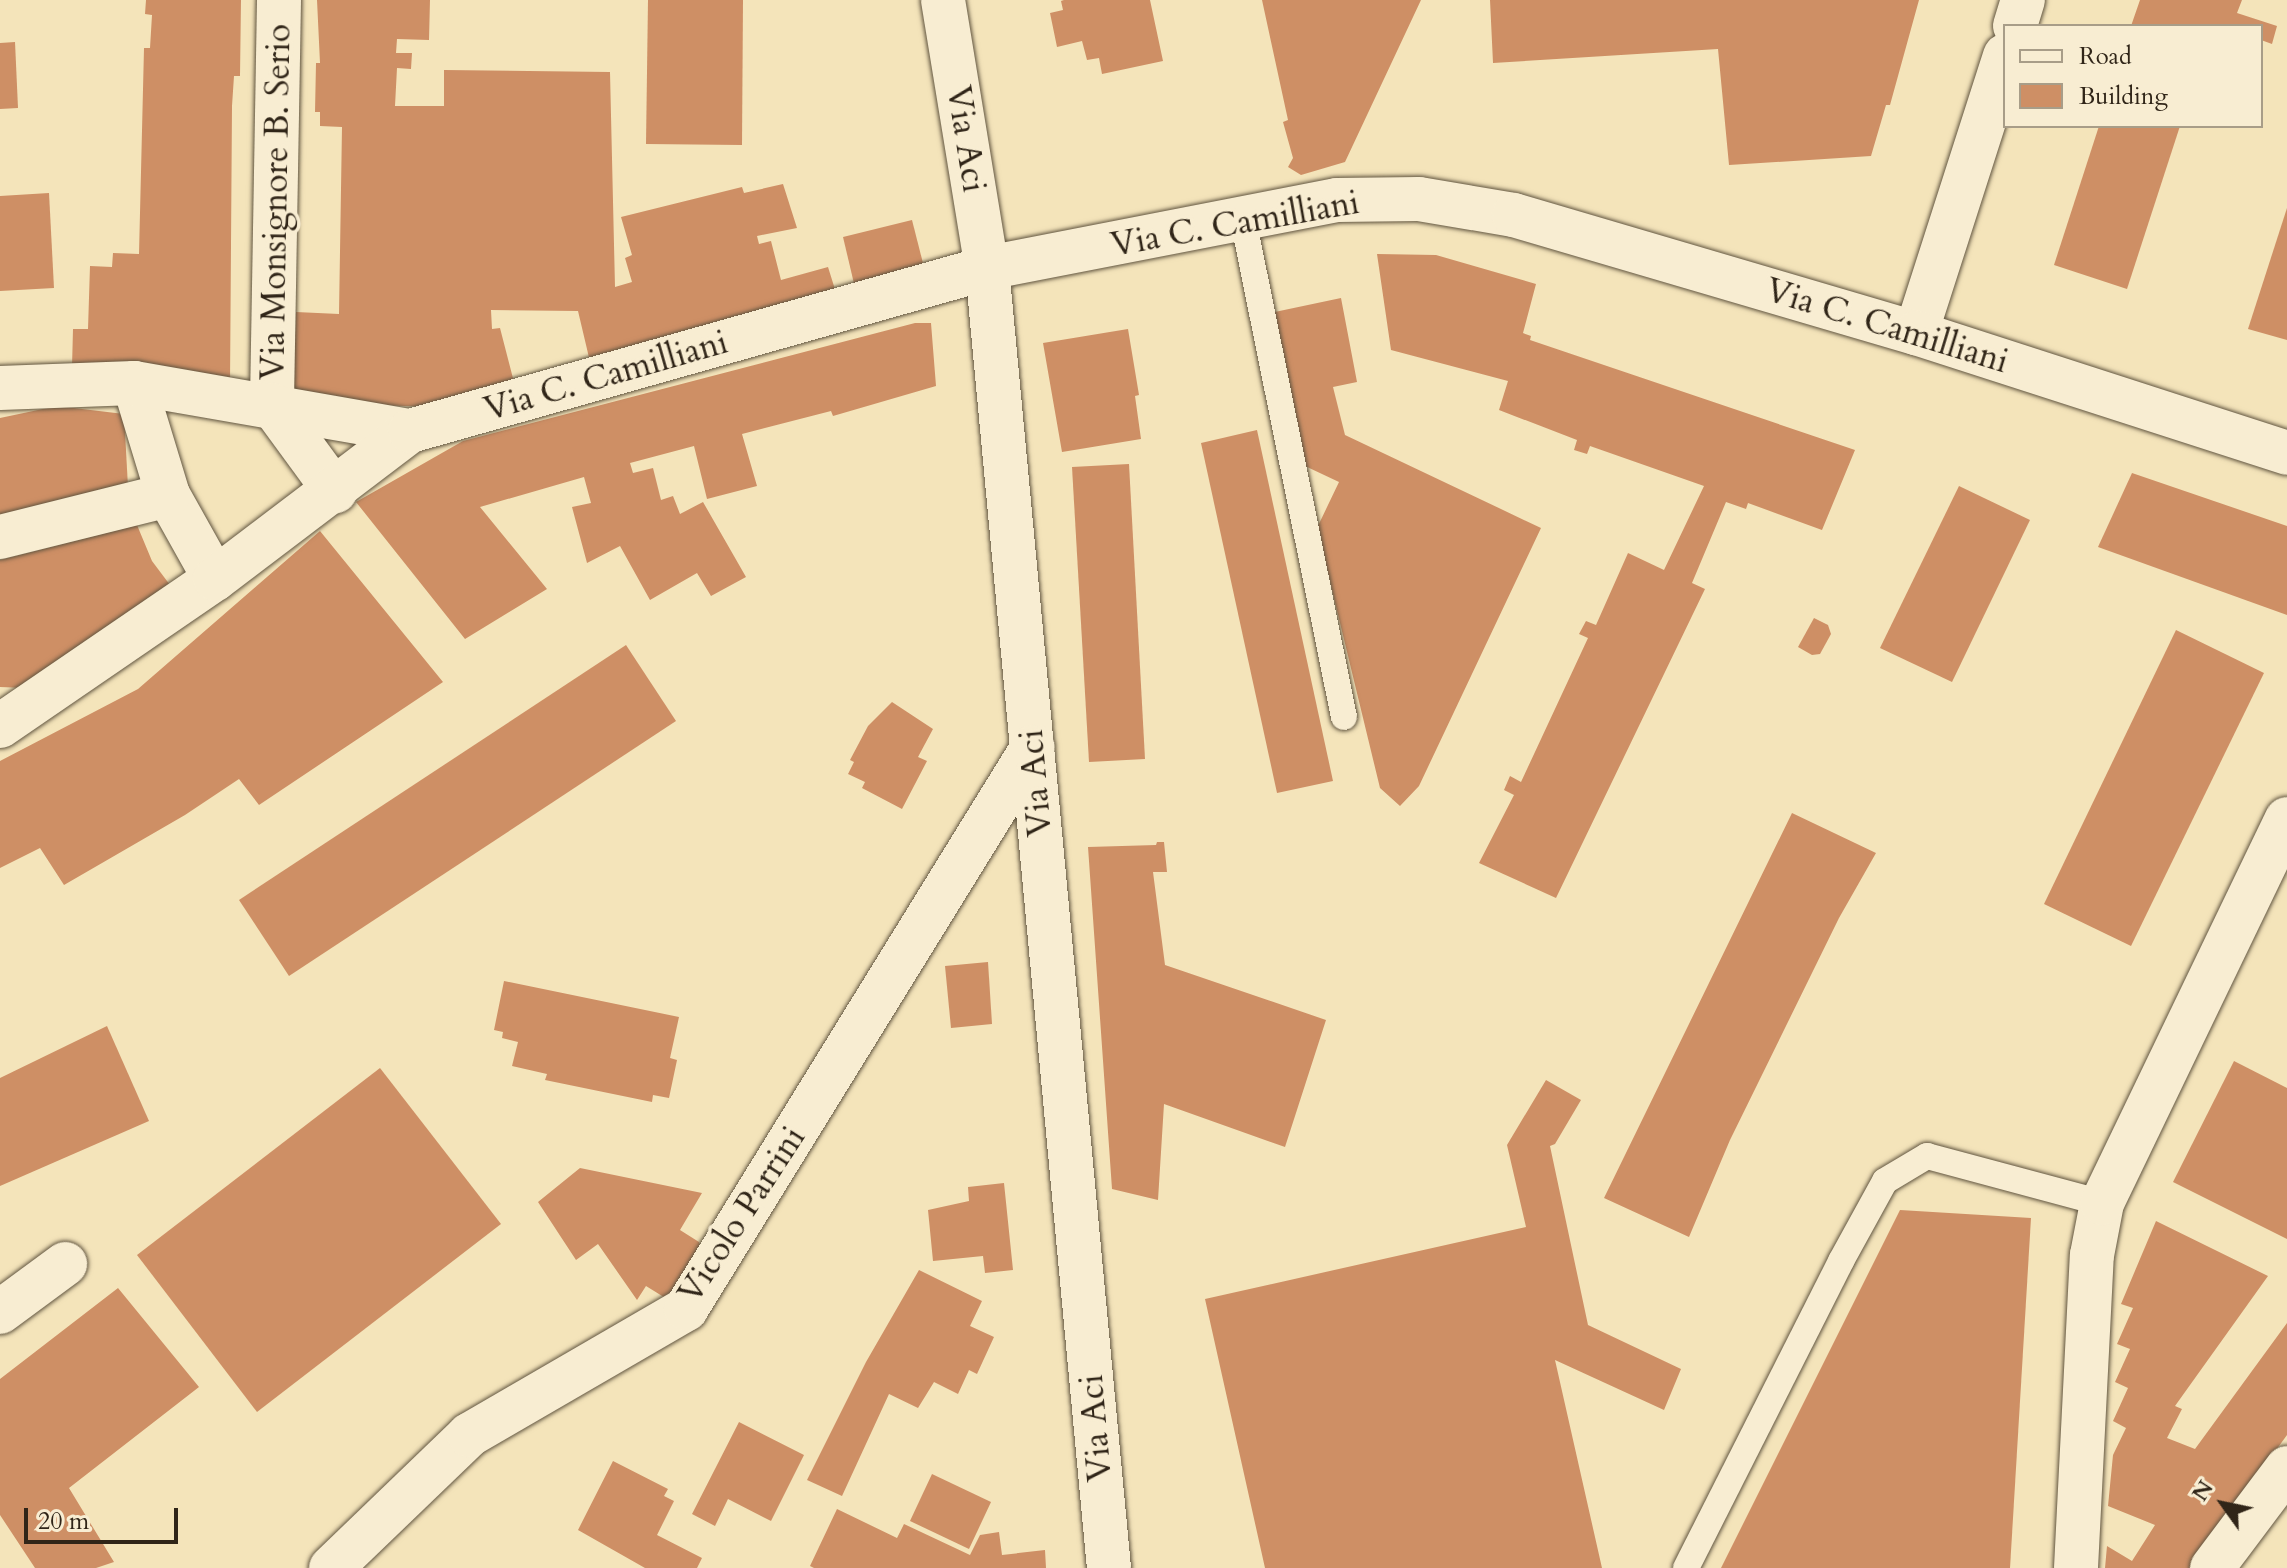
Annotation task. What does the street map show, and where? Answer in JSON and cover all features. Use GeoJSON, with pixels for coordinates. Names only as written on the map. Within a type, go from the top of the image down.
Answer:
{"type":"FeatureCollection","features":[{"type":"Feature","properties":{"kind":"street","name":"Via Monsignore B. Serio"},"geometry":{"type":"LineString","coordinates":[[272,405],[279,0]]}},
{"type":"Feature","properties":{"kind":"street","name":"Via Aci"},"geometry":{"type":"LineString","coordinates":[[943,0],[987,268],[1109,1568]]}},
{"type":"Feature","properties":{"kind":"street"},"geometry":{"type":"LineString","coordinates":[[2016,24],[2023,0]]}},
{"type":"Feature","properties":{"kind":"street"},"geometry":{"type":"LineString","coordinates":[[1916,333],[2003,62]]}},
{"type":"Feature","properties":{"kind":"street","name":"Via C. Camilliani"},"geometry":{"type":"LineString","coordinates":[[410,431],[987,268],[1337,200],[1419,199],[1514,215],[1916,333],[2287,453]]}},
{"type":"Feature","properties":{"kind":"street"},"geometry":{"type":"LineString","coordinates":[[134,383],[168,495],[215,579]]}},
{"type":"Feature","properties":{"kind":"street"},"geometry":{"type":"LineString","coordinates":[[0,388],[134,383],[410,431]]}},
{"type":"Feature","properties":{"kind":"street"},"geometry":{"type":"LineString","coordinates":[[272,405],[335,491]]}},
{"type":"Feature","properties":{"kind":"street"},"geometry":{"type":"LineString","coordinates":[[1,724],[215,579],[335,491],[410,431]]}},
{"type":"Feature","properties":{"kind":"street"},"geometry":{"type":"LineString","coordinates":[[0,537],[168,495]]}},
{"type":"Feature","properties":{"kind":"street","name":"Vicolo Parrini"},"geometry":{"type":"LineString","coordinates":[[331,1568],[469,1435],[686,1309],[1033,747]]}},
{"type":"Feature","properties":{"kind":"street"},"geometry":{"type":"LineString","coordinates":[[2076,1568],[2092,1255],[2102,1203],[2287,819]]}},
{"type":"Feature","properties":{"kind":"street"},"geometry":{"type":"LineString","coordinates":[[0,1312],[65,1264]]}},
{"type":"Feature","properties":{"kind":"street"},"geometry":{"type":"LineString","coordinates":[[2212,1568],[2287,1468]]}},
{"type":"Feature","properties":{"kind":"lane"},"geometry":{"type":"LineString","coordinates":[[1243,219],[1344,717]]}},
{"type":"Feature","properties":{"kind":"lane"},"geometry":{"type":"LineString","coordinates":[[1686,1568],[1841,1261],[1885,1181],[1927,1156],[2102,1203]]}},
{"type":"Feature","properties":{"kind":"building"},"geometry":{"type":"Polygon","coordinates":[[[146,0],[241,0],[240,76],[234,76],[232,106],[230,386],[72,367],[73,329],[88,329],[90,266],[112,267],[113,253],[139,254],[144,48],[150,48],[152,15],[145,14],[146,0]]]}},
{"type":"Feature","properties":{"kind":"building"},"geometry":{"type":"Polygon","coordinates":[[[317,0],[430,0],[429,40],[397,39],[396,53],[412,53],[411,69],[397,68],[395,106],[444,106],[444,70],[610,72],[615,287],[632,282],[625,258],[632,255],[621,217],[742,187],[744,193],[783,184],[797,228],[757,236],[759,244],[771,241],[781,280],[828,267],[838,299],[591,366],[578,311],[491,310],[492,329],[500,328],[515,386],[443,407],[292,403],[296,312],[339,314],[342,127],[320,126],[320,112],[315,112],[316,63],[320,63],[317,0]]]}},
{"type":"Feature","properties":{"kind":"building"},"geometry":{"type":"Polygon","coordinates":[[[648,0],[743,0],[742,145],[646,144],[648,0]]]}},
{"type":"Feature","properties":{"kind":"building"},"geometry":{"type":"Polygon","coordinates":[[[1150,0],[1163,61],[1102,74],[1099,58],[1087,60],[1082,41],[1057,47],[1050,13],[1063,10],[1061,1],[1150,0]]]}},
{"type":"Feature","properties":{"kind":"building"},"geometry":{"type":"Polygon","coordinates":[[[1262,0],[1421,0],[1345,162],[1301,175],[1288,167],[1293,158],[1283,122],[1288,120],[1262,0]]]}},
{"type":"Feature","properties":{"kind":"building"},"geometry":{"type":"Polygon","coordinates":[[[1490,0],[1919,0],[1890,105],[1886,105],[1871,156],[1729,165],[1718,49],[1493,63],[1490,0]]]}},
{"type":"Feature","properties":{"kind":"building"},"geometry":{"type":"Polygon","coordinates":[[[2140,0],[2242,0],[2237,13],[2277,26],[2272,44],[2263,41],[2263,24],[2132,24],[2140,0]]]}},
{"type":"Feature","properties":{"kind":"building"},"geometry":{"type":"Polygon","coordinates":[[[15,42],[18,108],[0,109],[0,43],[15,42]]]}},
{"type":"Feature","properties":{"kind":"building"},"geometry":{"type":"Polygon","coordinates":[[[2098,128],[2179,128],[2127,289],[2054,265],[2098,128]]]}},
{"type":"Feature","properties":{"kind":"building"},"geometry":{"type":"Polygon","coordinates":[[[49,193],[54,288],[0,291],[0,196],[49,193]]]}},
{"type":"Feature","properties":{"kind":"building"},"geometry":{"type":"Polygon","coordinates":[[[2287,208],[2287,340],[2248,329],[2287,208]]]}},
{"type":"Feature","properties":{"kind":"building"},"geometry":{"type":"Polygon","coordinates":[[[912,220],[926,275],[856,292],[843,237],[912,220]]]}},
{"type":"Feature","properties":{"kind":"building"},"geometry":{"type":"Polygon","coordinates":[[[1377,254],[1436,255],[1536,284],[1523,333],[1531,336],[1530,340],[1855,450],[1822,530],[1748,503],[1746,509],[1726,502],[1692,583],[1705,589],[1556,898],[1479,863],[1514,795],[1504,790],[1510,776],[1521,782],[1588,638],[1579,634],[1586,621],[1596,625],[1628,553],[1664,570],[1704,486],[1590,446],[1587,454],[1574,450],[1577,440],[1499,410],[1508,381],[1391,350],[1377,254]]]}},
{"type":"Feature","properties":{"kind":"building"},"geometry":{"type":"Polygon","coordinates":[[[1341,298],[1357,382],[1333,387],[1345,435],[1541,528],[1419,786],[1400,806],[1380,788],[1317,528],[1339,482],[1305,466],[1270,313],[1341,298]]]}},
{"type":"Feature","properties":{"kind":"building"},"geometry":{"type":"Polygon","coordinates":[[[915,323],[931,323],[936,386],[833,416],[831,411],[742,434],[757,486],[707,499],[694,446],[630,463],[633,473],[653,468],[661,500],[673,496],[680,514],[703,502],[746,577],[711,596],[697,573],[650,600],[620,546],[587,563],[572,507],[591,503],[584,477],[480,507],[547,589],[465,639],[356,502],[463,441],[915,323]]]}},
{"type":"Feature","properties":{"kind":"building"},"geometry":{"type":"Polygon","coordinates":[[[1128,329],[1139,395],[1135,396],[1141,439],[1062,452],[1043,343],[1128,329]]]}},
{"type":"Feature","properties":{"kind":"building"},"geometry":{"type":"Polygon","coordinates":[[[57,406],[124,414],[128,487],[0,520],[0,418],[57,406]]]}},
{"type":"Feature","properties":{"kind":"building"},"geometry":{"type":"Polygon","coordinates":[[[1257,430],[1333,781],[1277,793],[1201,443],[1257,430]]]}},
{"type":"Feature","properties":{"kind":"building"},"geometry":{"type":"Polygon","coordinates":[[[1129,464],[1145,759],[1089,762],[1072,467],[1129,464]]]}},
{"type":"Feature","properties":{"kind":"building"},"geometry":{"type":"Polygon","coordinates":[[[2132,473],[2287,526],[2287,615],[2098,547],[2132,473]]]}},
{"type":"Feature","properties":{"kind":"building"},"geometry":{"type":"Polygon","coordinates":[[[1959,486],[2030,520],[1952,682],[1880,648],[1959,486]]]}},
{"type":"Feature","properties":{"kind":"building"},"geometry":{"type":"Polygon","coordinates":[[[137,525],[152,561],[173,589],[25,688],[0,687],[0,560],[137,525]]]}},
{"type":"Feature","properties":{"kind":"building"},"geometry":{"type":"Polygon","coordinates":[[[320,531],[443,682],[259,805],[239,779],[185,815],[64,885],[40,848],[0,868],[0,761],[138,689],[320,531]]]}},
{"type":"Feature","properties":{"kind":"building"},"geometry":{"type":"Polygon","coordinates":[[[1814,618],[1828,625],[1831,634],[1820,654],[1812,655],[1798,647],[1814,618]]]}},
{"type":"Feature","properties":{"kind":"building"},"geometry":{"type":"Polygon","coordinates":[[[2176,630],[2264,673],[2131,946],[2044,904],[2176,630]]]}},
{"type":"Feature","properties":{"kind":"building"},"geometry":{"type":"Polygon","coordinates":[[[626,645],[676,721],[289,976],[239,900],[626,645]]]}},
{"type":"Feature","properties":{"kind":"building"},"geometry":{"type":"Polygon","coordinates":[[[892,702],[933,729],[918,757],[927,761],[902,809],[862,788],[865,782],[848,774],[854,762],[850,760],[868,726],[892,702]]]}},
{"type":"Feature","properties":{"kind":"building"},"geometry":{"type":"Polygon","coordinates":[[[1792,813],[1876,853],[1839,918],[1730,1140],[1689,1237],[1604,1198],[1792,813]]]}},
{"type":"Feature","properties":{"kind":"building"},"geometry":{"type":"Polygon","coordinates":[[[1157,842],[1164,842],[1167,872],[1153,872],[1165,965],[1326,1020],[1285,1147],[1164,1104],[1158,1200],[1112,1189],[1088,847],[1156,845],[1157,842]]]}},
{"type":"Feature","properties":{"kind":"building"},"geometry":{"type":"Polygon","coordinates":[[[988,962],[992,1024],[951,1028],[945,966],[988,962]]]}},
{"type":"Feature","properties":{"kind":"building"},"geometry":{"type":"Polygon","coordinates":[[[504,981],[679,1017],[670,1058],[677,1060],[669,1098],[653,1095],[652,1102],[545,1080],[547,1074],[512,1066],[518,1042],[502,1038],[503,1032],[494,1030],[504,981]]]}},
{"type":"Feature","properties":{"kind":"building"},"geometry":{"type":"Polygon","coordinates":[[[107,1026],[149,1121],[0,1186],[0,1078],[107,1026]]]}},
{"type":"Feature","properties":{"kind":"building"},"geometry":{"type":"Polygon","coordinates":[[[2234,1061],[2287,1088],[2287,1239],[2173,1182],[2234,1061]]]}},
{"type":"Feature","properties":{"kind":"building"},"geometry":{"type":"Polygon","coordinates":[[[380,1068],[501,1224],[257,1412],[137,1255],[380,1068]]]}},
{"type":"Feature","properties":{"kind":"building"},"geometry":{"type":"Polygon","coordinates":[[[1546,1080],[1581,1100],[1555,1144],[1550,1146],[1588,1325],[1681,1369],[1664,1410],[1555,1360],[1602,1568],[1265,1568],[1205,1299],[1526,1227],[1507,1145],[1546,1080]]]}},
{"type":"Feature","properties":{"kind":"building"},"geometry":{"type":"Polygon","coordinates":[[[580,1168],[702,1193],[680,1230],[699,1242],[706,1264],[667,1299],[646,1286],[637,1300],[598,1244],[576,1260],[538,1202],[580,1168]]]}},
{"type":"Feature","properties":{"kind":"building"},"geometry":{"type":"Polygon","coordinates":[[[1004,1183],[1013,1270],[985,1273],[983,1256],[933,1261],[928,1210],[969,1201],[968,1187],[1004,1183]]]}},
{"type":"Feature","properties":{"kind":"building"},"geometry":{"type":"Polygon","coordinates":[[[1900,1210],[2031,1218],[2010,1568],[1721,1568],[1900,1210]]]}},
{"type":"Feature","properties":{"kind":"building"},"geometry":{"type":"Polygon","coordinates":[[[2156,1221],[2268,1276],[2175,1406],[2182,1409],[2167,1438],[2195,1449],[2287,1323],[2287,1435],[2190,1568],[2105,1568],[2107,1546],[2132,1561],[2155,1525],[2108,1506],[2113,1455],[2126,1428],[2113,1421],[2128,1388],[2115,1382],[2130,1349],[2117,1344],[2133,1308],[2121,1304],[2156,1221]]]}},
{"type":"Feature","properties":{"kind":"building"},"geometry":{"type":"Polygon","coordinates":[[[919,1270],[982,1301],[970,1326],[994,1337],[977,1374],[969,1370],[958,1394],[934,1382],[918,1408],[889,1394],[842,1496],[807,1480],[866,1362],[919,1270]]]}},
{"type":"Feature","properties":{"kind":"building"},"geometry":{"type":"Polygon","coordinates":[[[118,1288],[199,1387],[69,1488],[114,1562],[96,1568],[35,1568],[0,1515],[0,1379],[118,1288]]]}},
{"type":"Feature","properties":{"kind":"building"},"geometry":{"type":"Polygon","coordinates":[[[739,1422],[804,1455],[771,1521],[728,1499],[715,1526],[692,1514],[739,1422]]]}},
{"type":"Feature","properties":{"kind":"building"},"geometry":{"type":"Polygon","coordinates":[[[613,1461],[668,1489],[664,1496],[674,1501],[657,1535],[702,1558],[697,1568],[645,1568],[578,1530],[613,1461]]]}},
{"type":"Feature","properties":{"kind":"building"},"geometry":{"type":"Polygon","coordinates":[[[932,1474],[991,1502],[969,1549],[910,1521],[932,1474]]]}},
{"type":"Feature","properties":{"kind":"building"},"geometry":{"type":"Polygon","coordinates":[[[837,1509],[897,1538],[904,1524],[970,1555],[980,1535],[999,1532],[1002,1555],[1045,1550],[1046,1568],[814,1568],[810,1566],[837,1509]]]}}]}
